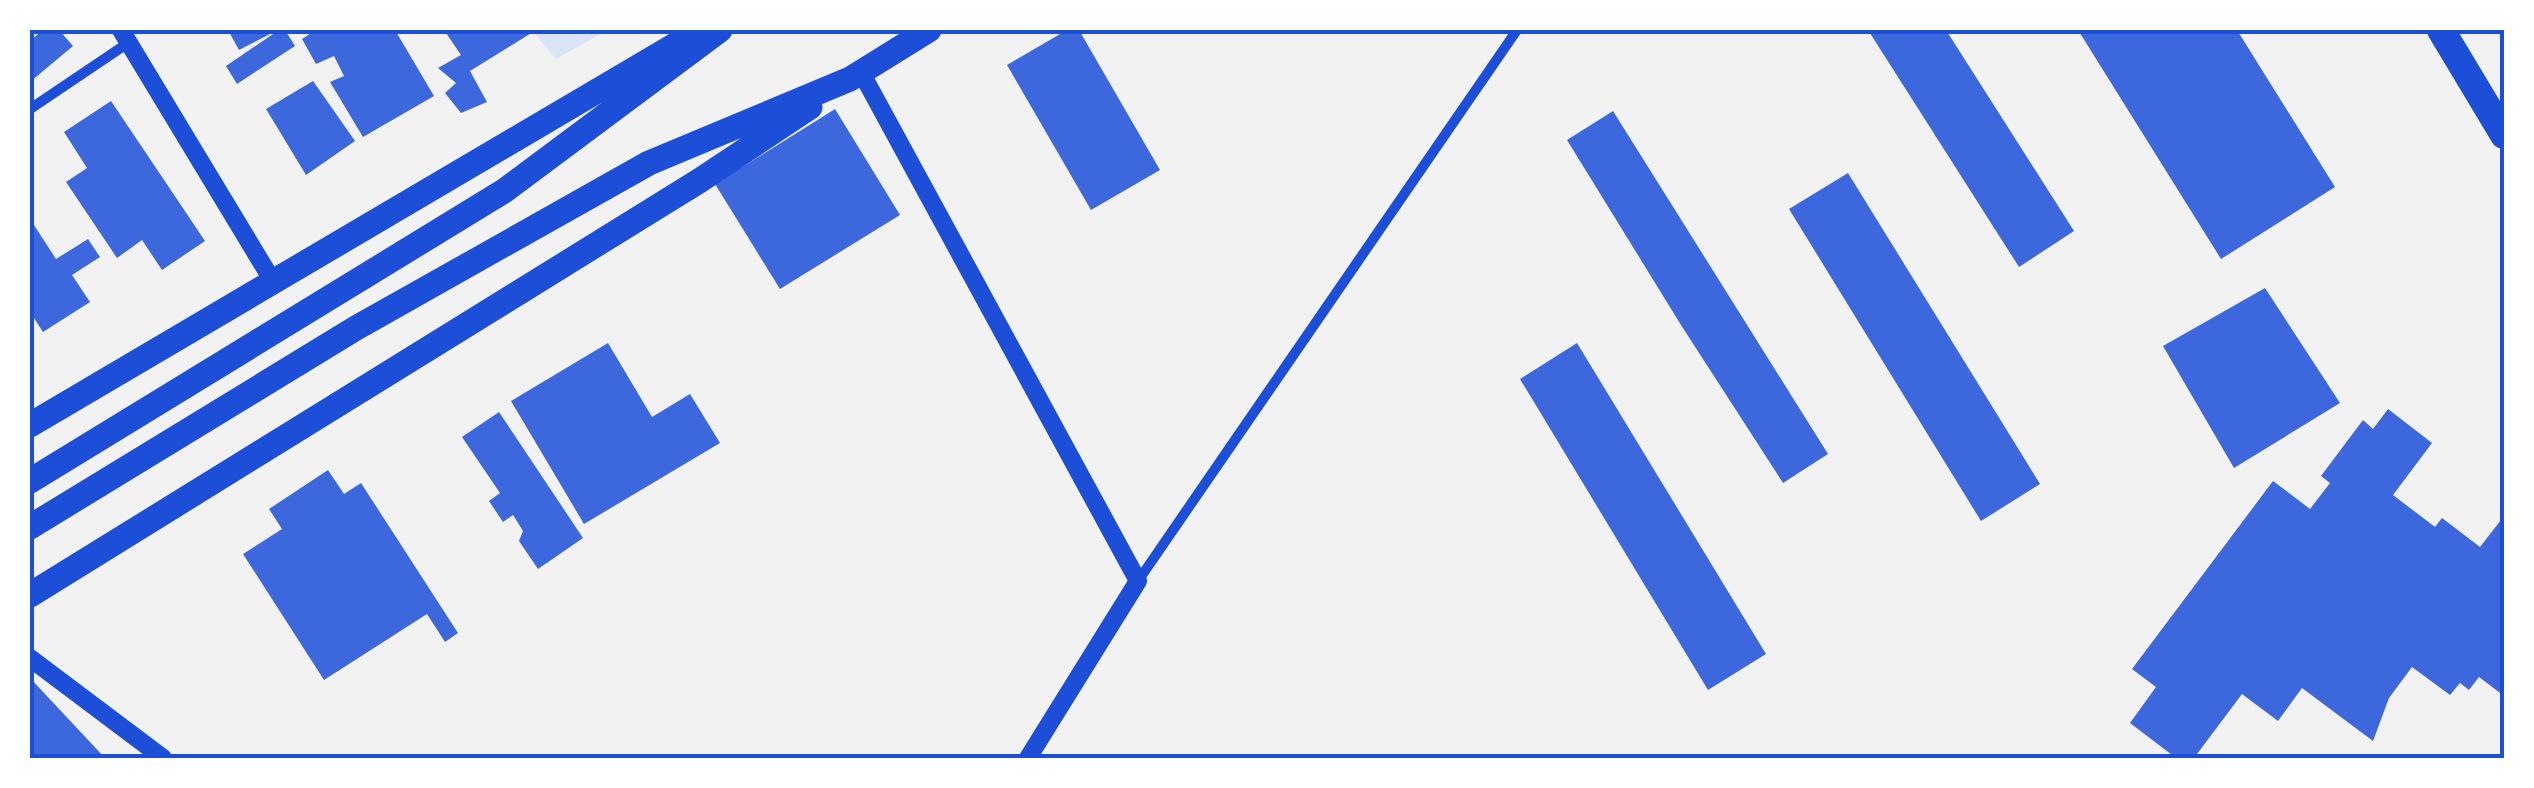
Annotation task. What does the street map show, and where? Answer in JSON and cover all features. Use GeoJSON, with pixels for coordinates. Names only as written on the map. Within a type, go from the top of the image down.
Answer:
{"type":"FeatureCollection","features":[{"type":"Feature","properties":{"kind":"highway"},"geometry":{"type":"LineString","coordinates":[[2441,30],[2504,135]]}},
{"type":"Feature","properties":{"kind":"main road"},"geometry":{"type":"LineString","coordinates":[[30,425],[700,30]]}},
{"type":"Feature","properties":{"kind":"main road"},"geometry":{"type":"LineString","coordinates":[[30,480],[504,191],[720,30]]}},
{"type":"Feature","properties":{"kind":"main road"},"geometry":{"type":"LineString","coordinates":[[30,595],[700,180],[929,30]]}},
{"type":"Feature","properties":{"kind":"main road"},"geometry":{"type":"LineString","coordinates":[[30,526],[356,328],[649,163],[856,76]]}},
{"type":"Feature","properties":{"kind":"street"},"geometry":{"type":"LineString","coordinates":[[1028,758],[1138,581],[1517,30]]}},
{"type":"Feature","properties":{"kind":"street"},"geometry":{"type":"LineString","coordinates":[[30,109],[125,36],[272,280]]}},
{"type":"Feature","properties":{"kind":"street"},"geometry":{"type":"LineString","coordinates":[[856,76],[1138,581]]}},
{"type":"Feature","properties":{"kind":"street"},"geometry":{"type":"LineString","coordinates":[[30,658],[163,758]]}},
{"type":"Feature","properties":{"kind":"shaded area"},"geometry":{"type":"Polygon","coordinates":[[[532,30],[608,30],[556,59],[532,30]]]}},
{"type":"Feature","properties":{"kind":"building"},"geometry":{"type":"Polygon","coordinates":[[[43,30],[59,30],[73,46],[30,82],[30,41],[43,30]]]}},
{"type":"Feature","properties":{"kind":"building"},"geometry":{"type":"Polygon","coordinates":[[[228,30],[278,30],[239,50],[228,30]]]}},
{"type":"Feature","properties":{"kind":"building"},"geometry":{"type":"Polygon","coordinates":[[[279,30],[285,30],[295,46],[237,84],[226,66],[279,30]]]}},
{"type":"Feature","properties":{"kind":"building"},"geometry":{"type":"Polygon","coordinates":[[[316,30],[395,30],[434,96],[363,137],[330,82],[344,76],[334,56],[316,64],[302,39],[316,30]]]}},
{"type":"Feature","properties":{"kind":"building"},"geometry":{"type":"Polygon","coordinates":[[[444,30],[533,32],[470,71],[487,102],[461,113],[445,93],[456,83],[438,68],[461,55],[444,30]]]}},
{"type":"Feature","properties":{"kind":"building"},"geometry":{"type":"Polygon","coordinates":[[[1067,30],[1079,30],[1160,170],[1091,210],[1007,65],[1067,30]]]}},
{"type":"Feature","properties":{"kind":"building"},"geometry":{"type":"Polygon","coordinates":[[[1868,30],[1946,30],[2074,231],[2019,267],[1868,30]]]}},
{"type":"Feature","properties":{"kind":"building"},"geometry":{"type":"Polygon","coordinates":[[[2078,30],[2237,30],[2335,187],[2221,259],[2078,30]]]}},
{"type":"Feature","properties":{"kind":"building"},"geometry":{"type":"Polygon","coordinates":[[[313,81],[355,141],[306,175],[266,109],[313,81]]]}},
{"type":"Feature","properties":{"kind":"building"},"geometry":{"type":"Polygon","coordinates":[[[111,101],[205,241],[162,270],[142,240],[117,258],[66,182],[87,168],[64,132],[111,101]]]}},
{"type":"Feature","properties":{"kind":"building"},"geometry":{"type":"Polygon","coordinates":[[[835,109],[900,215],[780,289],[715,184],[835,109]]]}},
{"type":"Feature","properties":{"kind":"building"},"geometry":{"type":"Polygon","coordinates":[[[1613,111],[1828,454],[1783,483],[1567,140],[1613,111]]]}},
{"type":"Feature","properties":{"kind":"building"},"geometry":{"type":"Polygon","coordinates":[[[1848,173],[2040,484],[1981,521],[1789,209],[1848,173]]]}},
{"type":"Feature","properties":{"kind":"building"},"geometry":{"type":"Polygon","coordinates":[[[30,219],[56,259],[88,239],[100,257],[72,275],[90,302],[43,332],[30,312],[30,219]]]}},
{"type":"Feature","properties":{"kind":"building"},"geometry":{"type":"Polygon","coordinates":[[[2265,288],[2340,403],[2234,468],[2163,346],[2265,288]]]}},
{"type":"Feature","properties":{"kind":"building"},"geometry":{"type":"Polygon","coordinates":[[[608,343],[652,417],[690,394],[720,443],[584,524],[511,401],[608,343]]]}},
{"type":"Feature","properties":{"kind":"building"},"geometry":{"type":"Polygon","coordinates":[[[1577,343],[1766,654],[1708,690],[1520,379],[1577,343]]]}},
{"type":"Feature","properties":{"kind":"building"},"geometry":{"type":"Polygon","coordinates":[[[2388,409],[2432,443],[2393,495],[2435,527],[2442,518],[2480,547],[2504,516],[2504,642],[2500,648],[2504,651],[2504,696],[2479,677],[2469,690],[2460,683],[2450,695],[2412,667],[2389,698],[2373,741],[2302,688],[2278,721],[2242,694],[2194,758],[2176,758],[2130,723],[2156,687],[2132,669],[2273,481],[2310,509],[2330,483],[2321,476],[2363,420],[2373,429],[2388,409]]]}},
{"type":"Feature","properties":{"kind":"building"},"geometry":{"type":"Polygon","coordinates":[[[499,412],[583,538],[538,569],[519,541],[523,531],[513,515],[503,522],[489,501],[500,493],[462,437],[499,412]]]}},
{"type":"Feature","properties":{"kind":"building"},"geometry":{"type":"Polygon","coordinates":[[[328,470],[344,494],[361,483],[458,633],[445,642],[427,614],[324,680],[243,554],[282,529],[269,509],[328,470]]]}},
{"type":"Feature","properties":{"kind":"building"},"geometry":{"type":"Polygon","coordinates":[[[30,678],[105,758],[30,758],[30,678]]]}}]}
